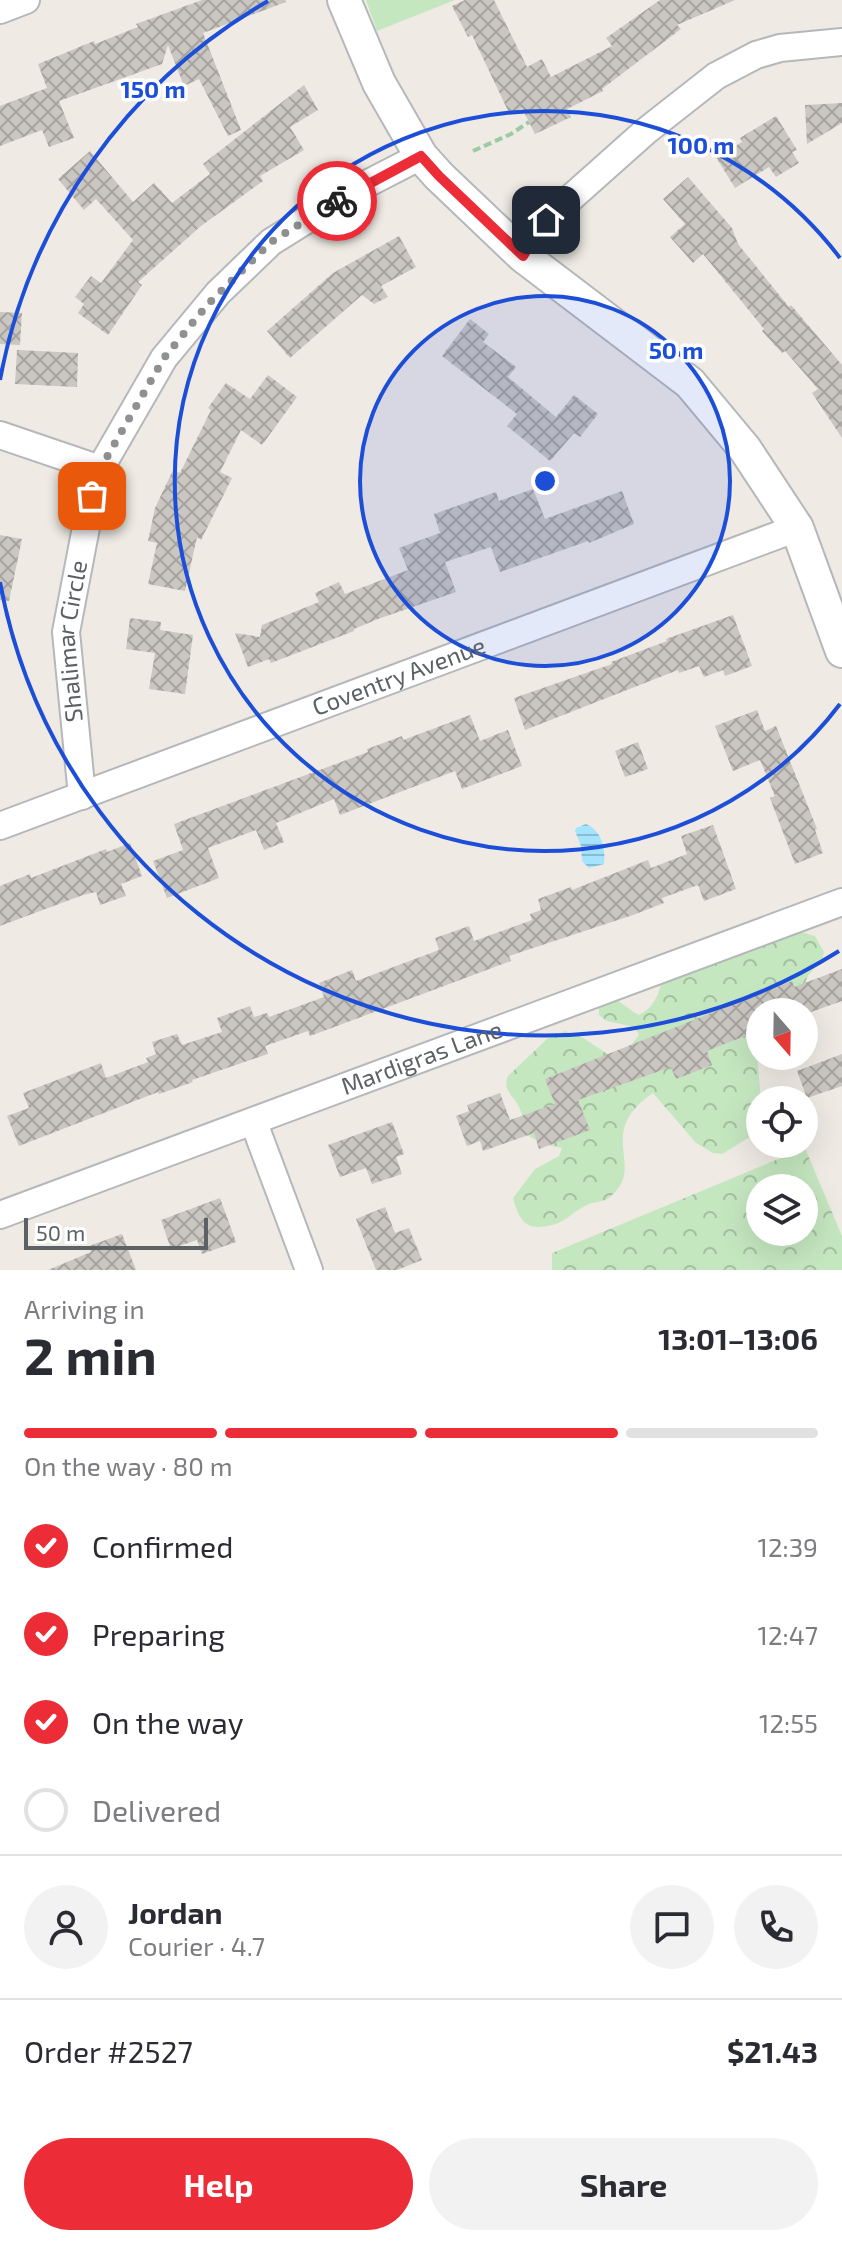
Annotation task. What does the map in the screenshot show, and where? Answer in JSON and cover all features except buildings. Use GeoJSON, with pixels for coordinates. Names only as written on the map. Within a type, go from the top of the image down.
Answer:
{"type":"FeatureCollection","features":[{"type":"Feature","properties":{"kind":"street"},"geometry":{"type":"LineString","coordinates":[[0,10],[26,0]]}},
{"type":"Feature","properties":{"kind":"street"},"geometry":{"type":"LineString","coordinates":[[344,0],[379,83],[421,156],[523,256],[690,383],[745,449],[797,528],[842,651]]}},
{"type":"Feature","properties":{"kind":"street"},"geometry":{"type":"LineString","coordinates":[[523,256],[546,220],[646,131],[716,76],[756,55],[780,48],[842,42]]}},
{"type":"Feature","properties":{"kind":"street","name":"Shalimar Circle"},"geometry":{"type":"LineString","coordinates":[[82,796],[66,632],[100,469],[164,358],[218,293],[271,242],[353,191],[421,156]]}},
{"type":"Feature","properties":{"kind":"street"},"geometry":{"type":"LineString","coordinates":[[0,435],[100,469]]}},
{"type":"Feature","properties":{"kind":"street","name":"Coventry Avenue"},"geometry":{"type":"LineString","coordinates":[[0,826],[797,528]]}},
{"type":"Feature","properties":{"kind":"street","name":"Mardigras Lane"},"geometry":{"type":"LineString","coordinates":[[0,1215],[842,902]]}},
{"type":"Feature","properties":{"kind":"street"},"geometry":{"type":"LineString","coordinates":[[254,1123],[309,1270]]}},
{"type":"Feature","properties":{"kind":"path"},"geometry":{"type":"LineString","coordinates":[[473,151],[529,122]]}},
{"type":"Feature","properties":{"kind":"green space"},"geometry":{"type":"Polygon","coordinates":[[[366,0],[455,0],[377,31],[366,0]]]}},
{"type":"Feature","properties":{"kind":"green space"},"geometry":{"type":"Polygon","coordinates":[[[798,931],[815,936],[824,952],[822,961],[809,974],[801,991],[787,998],[746,998],[746,1070],[758,1070],[760,1086],[746,1086],[746,1139],[722,1154],[713,1153],[696,1143],[653,1093],[635,1108],[626,1122],[623,1136],[624,1173],[620,1185],[610,1197],[587,1205],[555,1224],[539,1227],[528,1225],[519,1214],[513,1198],[535,1169],[559,1156],[562,1148],[543,1144],[527,1135],[519,1107],[507,1089],[508,1076],[548,1038],[565,1031],[582,1037],[612,1057],[628,1049],[639,1035],[634,1027],[607,1021],[599,1015],[599,1004],[602,998],[607,997],[639,1015],[655,1000],[661,978],[798,931]]]}},
{"type":"Feature","properties":{"kind":"green space"},"geometry":{"type":"Polygon","coordinates":[[[781,1158],[809,1158],[816,1174],[746,1174],[746,1246],[818,1246],[818,1179],[842,1236],[842,1270],[552,1270],[552,1253],[781,1158]]]}},
{"type":"Feature","properties":{"kind":"water"},"geometry":{"type":"Polygon","coordinates":[[[586,824],[596,831],[604,852],[604,864],[589,868],[582,861],[581,846],[575,831],[586,824]]]}},
{"type":"Feature","properties":{"kind":"way so far"},"geometry":{"type":"LineString","coordinates":[[92,496],[100,469],[164,358],[208,304],[271,242],[337,201]]}},
{"type":"Feature","properties":{"kind":"route"},"geometry":{"type":"LineString","coordinates":[[337,201],[421,156],[523,256],[546,220]]}}]}
